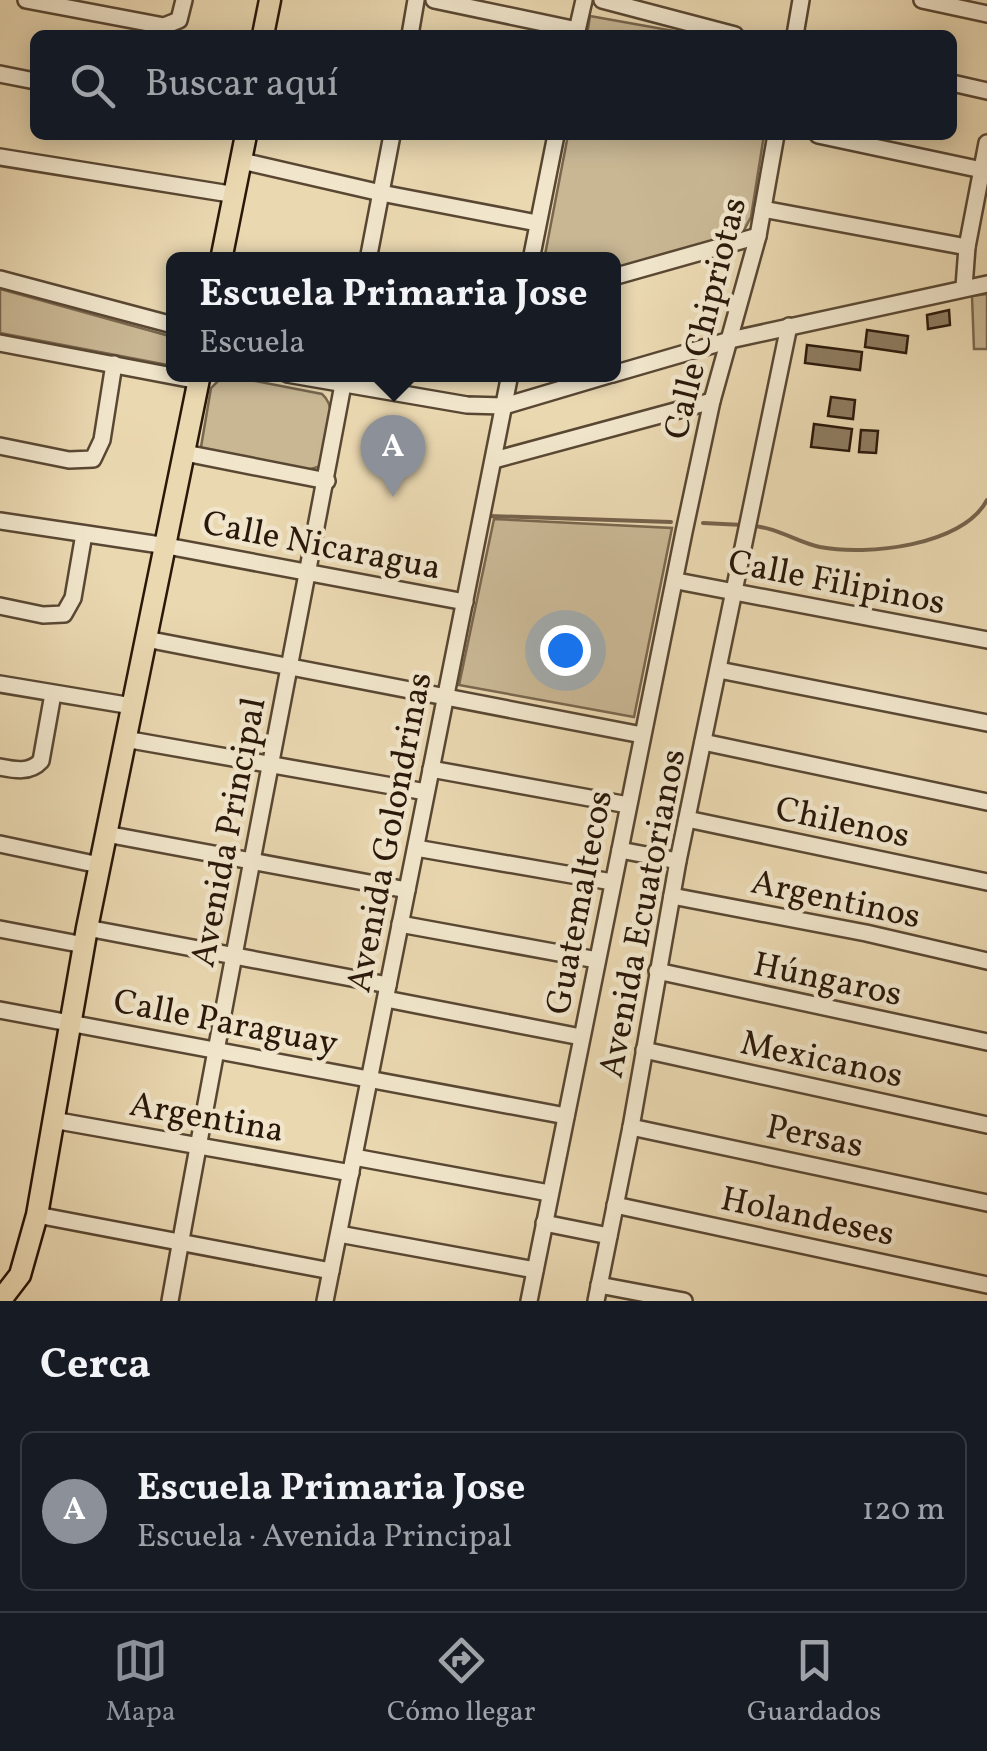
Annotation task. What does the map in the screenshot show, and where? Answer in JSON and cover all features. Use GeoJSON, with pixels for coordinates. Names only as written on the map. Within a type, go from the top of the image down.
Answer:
{"type":"FeatureCollection","features":[{"type":"Feature","properties":{"kind":"main road"},"geometry":{"type":"LineString","coordinates":[[265,30],[270,0]]}},
{"type":"Feature","properties":{"kind":"main road"},"geometry":{"type":"LineString","coordinates":[[223,252],[245,140]]}},
{"type":"Feature","properties":{"kind":"main road"},"geometry":{"type":"LineString","coordinates":[[4,1298],[20,1275],[37,1215],[85,936],[198,382]]}},
{"type":"Feature","properties":{"kind":"street"},"geometry":{"type":"LineString","coordinates":[[26,0],[151,26],[173,25],[179,20],[184,0]]}},
{"type":"Feature","properties":{"kind":"street"},"geometry":{"type":"LineString","coordinates":[[411,30],[416,0]]}},
{"type":"Feature","properties":{"kind":"street"},"geometry":{"type":"LineString","coordinates":[[434,0],[568,30]]}},
{"type":"Feature","properties":{"kind":"street"},"geometry":{"type":"LineString","coordinates":[[577,30],[584,0]]}},
{"type":"Feature","properties":{"kind":"street"},"geometry":{"type":"LineString","coordinates":[[602,0],[682,29]]}},
{"type":"Feature","properties":{"kind":"street"},"geometry":{"type":"LineString","coordinates":[[796,30],[802,0]]}},
{"type":"Feature","properties":{"kind":"street"},"geometry":{"type":"LineString","coordinates":[[922,0],[987,14]]}},
{"type":"Feature","properties":{"kind":"street"},"geometry":{"type":"LineString","coordinates":[[0,74],[30,80]]}},
{"type":"Feature","properties":{"kind":"street"},"geometry":{"type":"LineString","coordinates":[[957,84],[987,90]]}},
{"type":"Feature","properties":{"kind":"street"},"geometry":{"type":"LineString","coordinates":[[370,252],[391,140]]}},
{"type":"Feature","properties":{"kind":"street"},"geometry":{"type":"LineString","coordinates":[[532,252],[555,140]]}},
{"type":"Feature","properties":{"kind":"street","name":"Calle Chipriotas"},"geometry":{"type":"LineString","coordinates":[[688,516],[712,401],[758,236],[775,140]]}},
{"type":"Feature","properties":{"kind":"street"},"geometry":{"type":"LineString","coordinates":[[841,140],[982,170]]}},
{"type":"Feature","properties":{"kind":"street"},"geometry":{"type":"LineString","coordinates":[[964,287],[967,248],[987,143]]}},
{"type":"Feature","properties":{"kind":"street"},"geometry":{"type":"LineString","coordinates":[[0,157],[236,195]]}},
{"type":"Feature","properties":{"kind":"street"},"geometry":{"type":"LineString","coordinates":[[242,161],[536,223]]}},
{"type":"Feature","properties":{"kind":"street"},"geometry":{"type":"LineString","coordinates":[[763,208],[967,248]]}},
{"type":"Feature","properties":{"kind":"street"},"geometry":{"type":"LineString","coordinates":[[621,276],[758,236]]}},
{"type":"Feature","properties":{"kind":"street"},"geometry":{"type":"LineString","coordinates":[[0,279],[166,322]]}},
{"type":"Feature","properties":{"kind":"street"},"geometry":{"type":"LineString","coordinates":[[621,371],[730,340],[987,284]]}},
{"type":"Feature","properties":{"kind":"street","name":"Avenida Ecuatorianos"},"geometry":{"type":"LineString","coordinates":[[597,1293],[678,861],[789,326]]}},
{"type":"Feature","properties":{"kind":"street"},"geometry":{"type":"LineString","coordinates":[[0,343],[166,373]]}},
{"type":"Feature","properties":{"kind":"street"},"geometry":{"type":"LineString","coordinates":[[0,446],[69,460],[92,458],[102,440],[114,364]]}},
{"type":"Feature","properties":{"kind":"street","name":"Avenida Principal"},"geometry":{"type":"LineString","coordinates":[[170,1301],[196,1144],[344,382]]}},
{"type":"Feature","properties":{"kind":"street"},"geometry":{"type":"LineString","coordinates":[[353,382],[467,406],[504,406],[585,382]]}},
{"type":"Feature","properties":{"kind":"street","name":"Avenida Golondrinas"},"geometry":{"type":"LineString","coordinates":[[325,1301],[508,382]]}},
{"type":"Feature","properties":{"kind":"street"},"geometry":{"type":"LineString","coordinates":[[494,460],[712,401]]}},
{"type":"Feature","properties":{"kind":"street"},"geometry":{"type":"LineString","coordinates":[[185,453],[326,480]]}},
{"type":"Feature","properties":{"kind":"street","name":"Guatemaltecos"},"geometry":{"type":"LineString","coordinates":[[529,1301],[688,516]]}},
{"type":"Feature","properties":{"kind":"street","name":"Calle Nicaragua"},"geometry":{"type":"LineString","coordinates":[[0,520],[167,546],[465,602]]}},
{"type":"Feature","properties":{"kind":"street"},"geometry":{"type":"LineString","coordinates":[[0,606],[42,615],[64,614],[73,598],[84,534]]}},
{"type":"Feature","properties":{"kind":"street","name":"Calle Filipinos"},"geometry":{"type":"LineString","coordinates":[[677,582],[987,640]]}},
{"type":"Feature","properties":{"kind":"street"},"geometry":{"type":"LineString","coordinates":[[146,639],[642,735]]}},
{"type":"Feature","properties":{"kind":"street"},"geometry":{"type":"LineString","coordinates":[[719,670],[987,723]]}},
{"type":"Feature","properties":{"kind":"street"},"geometry":{"type":"LineString","coordinates":[[0,684],[132,706]]}},
{"type":"Feature","properties":{"kind":"street"},"geometry":{"type":"LineString","coordinates":[[0,767],[34,768],[41,761],[54,694]]}},
{"type":"Feature","properties":{"kind":"street"},"geometry":{"type":"LineString","coordinates":[[125,739],[426,792]]}},
{"type":"Feature","properties":{"kind":"street"},"geometry":{"type":"LineString","coordinates":[[704,742],[987,802]]}},
{"type":"Feature","properties":{"kind":"street"},"geometry":{"type":"LineString","coordinates":[[431,769],[628,804]]}},
{"type":"Feature","properties":{"kind":"street","name":"Chilenos"},"geometry":{"type":"LineString","coordinates":[[687,819],[987,882]]}},
{"type":"Feature","properties":{"kind":"street"},"geometry":{"type":"LineString","coordinates":[[106,834],[407,890]]}},
{"type":"Feature","properties":{"kind":"street"},"geometry":{"type":"LineString","coordinates":[[0,844],[99,865]]}},
{"type":"Feature","properties":{"kind":"street"},"geometry":{"type":"LineString","coordinates":[[416,848],[612,882]]}},
{"type":"Feature","properties":{"kind":"street"},"geometry":{"type":"LineString","coordinates":[[620,850],[678,861]]}},
{"type":"Feature","properties":{"kind":"street","name":"Argentinos"},"geometry":{"type":"LineString","coordinates":[[672,896],[987,961]]}},
{"type":"Feature","properties":{"kind":"street"},"geometry":{"type":"LineString","coordinates":[[400,924],[597,960]]}},
{"type":"Feature","properties":{"kind":"street"},"geometry":{"type":"LineString","coordinates":[[0,928],[234,957],[581,1037]]}},
{"type":"Feature","properties":{"kind":"street","name":"Húngaros"},"geometry":{"type":"LineString","coordinates":[[657,971],[987,1042]]}},
{"type":"Feature","properties":{"kind":"street","name":"Calle Paraguay"},"geometry":{"type":"LineString","coordinates":[[0,1010],[566,1116]]}},
{"type":"Feature","properties":{"kind":"street","name":"Mexicanos"},"geometry":{"type":"LineString","coordinates":[[644,1050],[987,1125]]}},
{"type":"Feature","properties":{"kind":"street","name":"Argentina"},"geometry":{"type":"LineString","coordinates":[[53,1120],[550,1193]]}},
{"type":"Feature","properties":{"kind":"street","name":"Persas"},"geometry":{"type":"LineString","coordinates":[[631,1127],[987,1202]]}},
{"type":"Feature","properties":{"kind":"street","name":"Holandeses"},"geometry":{"type":"LineString","coordinates":[[615,1205],[987,1285]]}},
{"type":"Feature","properties":{"kind":"street"},"geometry":{"type":"LineString","coordinates":[[37,1215],[331,1271]]}},
{"type":"Feature","properties":{"kind":"street"},"geometry":{"type":"LineString","coordinates":[[544,1223],[609,1236]]}},
{"type":"Feature","properties":{"kind":"street"},"geometry":{"type":"LineString","coordinates":[[338,1234],[535,1270]]}},
{"type":"Feature","properties":{"kind":"street"},"geometry":{"type":"LineString","coordinates":[[597,1293],[684,1301]]}},
{"type":"Feature","properties":{"kind":"shaded area"},"geometry":{"type":"Polygon","coordinates":[[[590,16],[668,30],[588,30],[590,16]]]}},
{"type":"Feature","properties":{"kind":"shaded area"},"geometry":{"type":"Polygon","coordinates":[[[567,140],[763,140],[751,217],[743,232],[621,271],[621,252],[546,252],[567,140]]]}},
{"type":"Feature","properties":{"kind":"shaded area"},"geometry":{"type":"Polygon","coordinates":[[[0,289],[166,335],[166,365],[0,333],[0,289]]]}},
{"type":"Feature","properties":{"kind":"shaded area"},"geometry":{"type":"Polygon","coordinates":[[[987,294],[987,349],[974,349],[972,296],[987,294]]]}},
{"type":"Feature","properties":{"kind":"shaded area"},"geometry":{"type":"Polygon","coordinates":[[[217,382],[260,382],[322,394],[328,401],[331,418],[321,466],[304,471],[204,451],[201,447],[211,388],[217,382]]]}},
{"type":"Feature","properties":{"kind":"shaded area"},"geometry":{"type":"Polygon","coordinates":[[[494,519],[672,528],[634,717],[459,685],[494,519]]]}},
{"type":"Feature","properties":{"kind":"building"},"geometry":{"type":"Polygon","coordinates":[[[949,310],[950,325],[928,329],[927,315],[949,310]]]}},
{"type":"Feature","properties":{"kind":"building"},"geometry":{"type":"Polygon","coordinates":[[[867,330],[908,336],[906,353],[865,347],[867,330]]]}},
{"type":"Feature","properties":{"kind":"building"},"geometry":{"type":"Polygon","coordinates":[[[807,345],[862,352],[860,370],[805,363],[807,345]]]}},
{"type":"Feature","properties":{"kind":"building"},"geometry":{"type":"Polygon","coordinates":[[[831,397],[855,400],[853,419],[828,416],[831,397]]]}},
{"type":"Feature","properties":{"kind":"building"},"geometry":{"type":"Polygon","coordinates":[[[814,424],[852,429],[849,451],[811,447],[814,424]]]}},
{"type":"Feature","properties":{"kind":"building"},"geometry":{"type":"Polygon","coordinates":[[[861,430],[878,431],[876,453],[859,452],[861,430]]]}},
{"type":"Feature","properties":{"kind":"waterway"},"geometry":{"type":"LineString","coordinates":[[752,526],[820,547],[887,548],[912,544],[957,528],[975,516],[987,500]]}},
{"type":"Feature","properties":{"kind":"waterway"},"geometry":{"type":"LineString","coordinates":[[490,516],[671,522]]}},
{"type":"Feature","properties":{"kind":"waterway"},"geometry":{"type":"LineString","coordinates":[[703,523],[743,525]]}},
{"type":"Feature","properties":{"kind":"place","name":"Escuela Primaria Jose"},"geometry":{"type":"Point","coordinates":[393,497]}}]}
